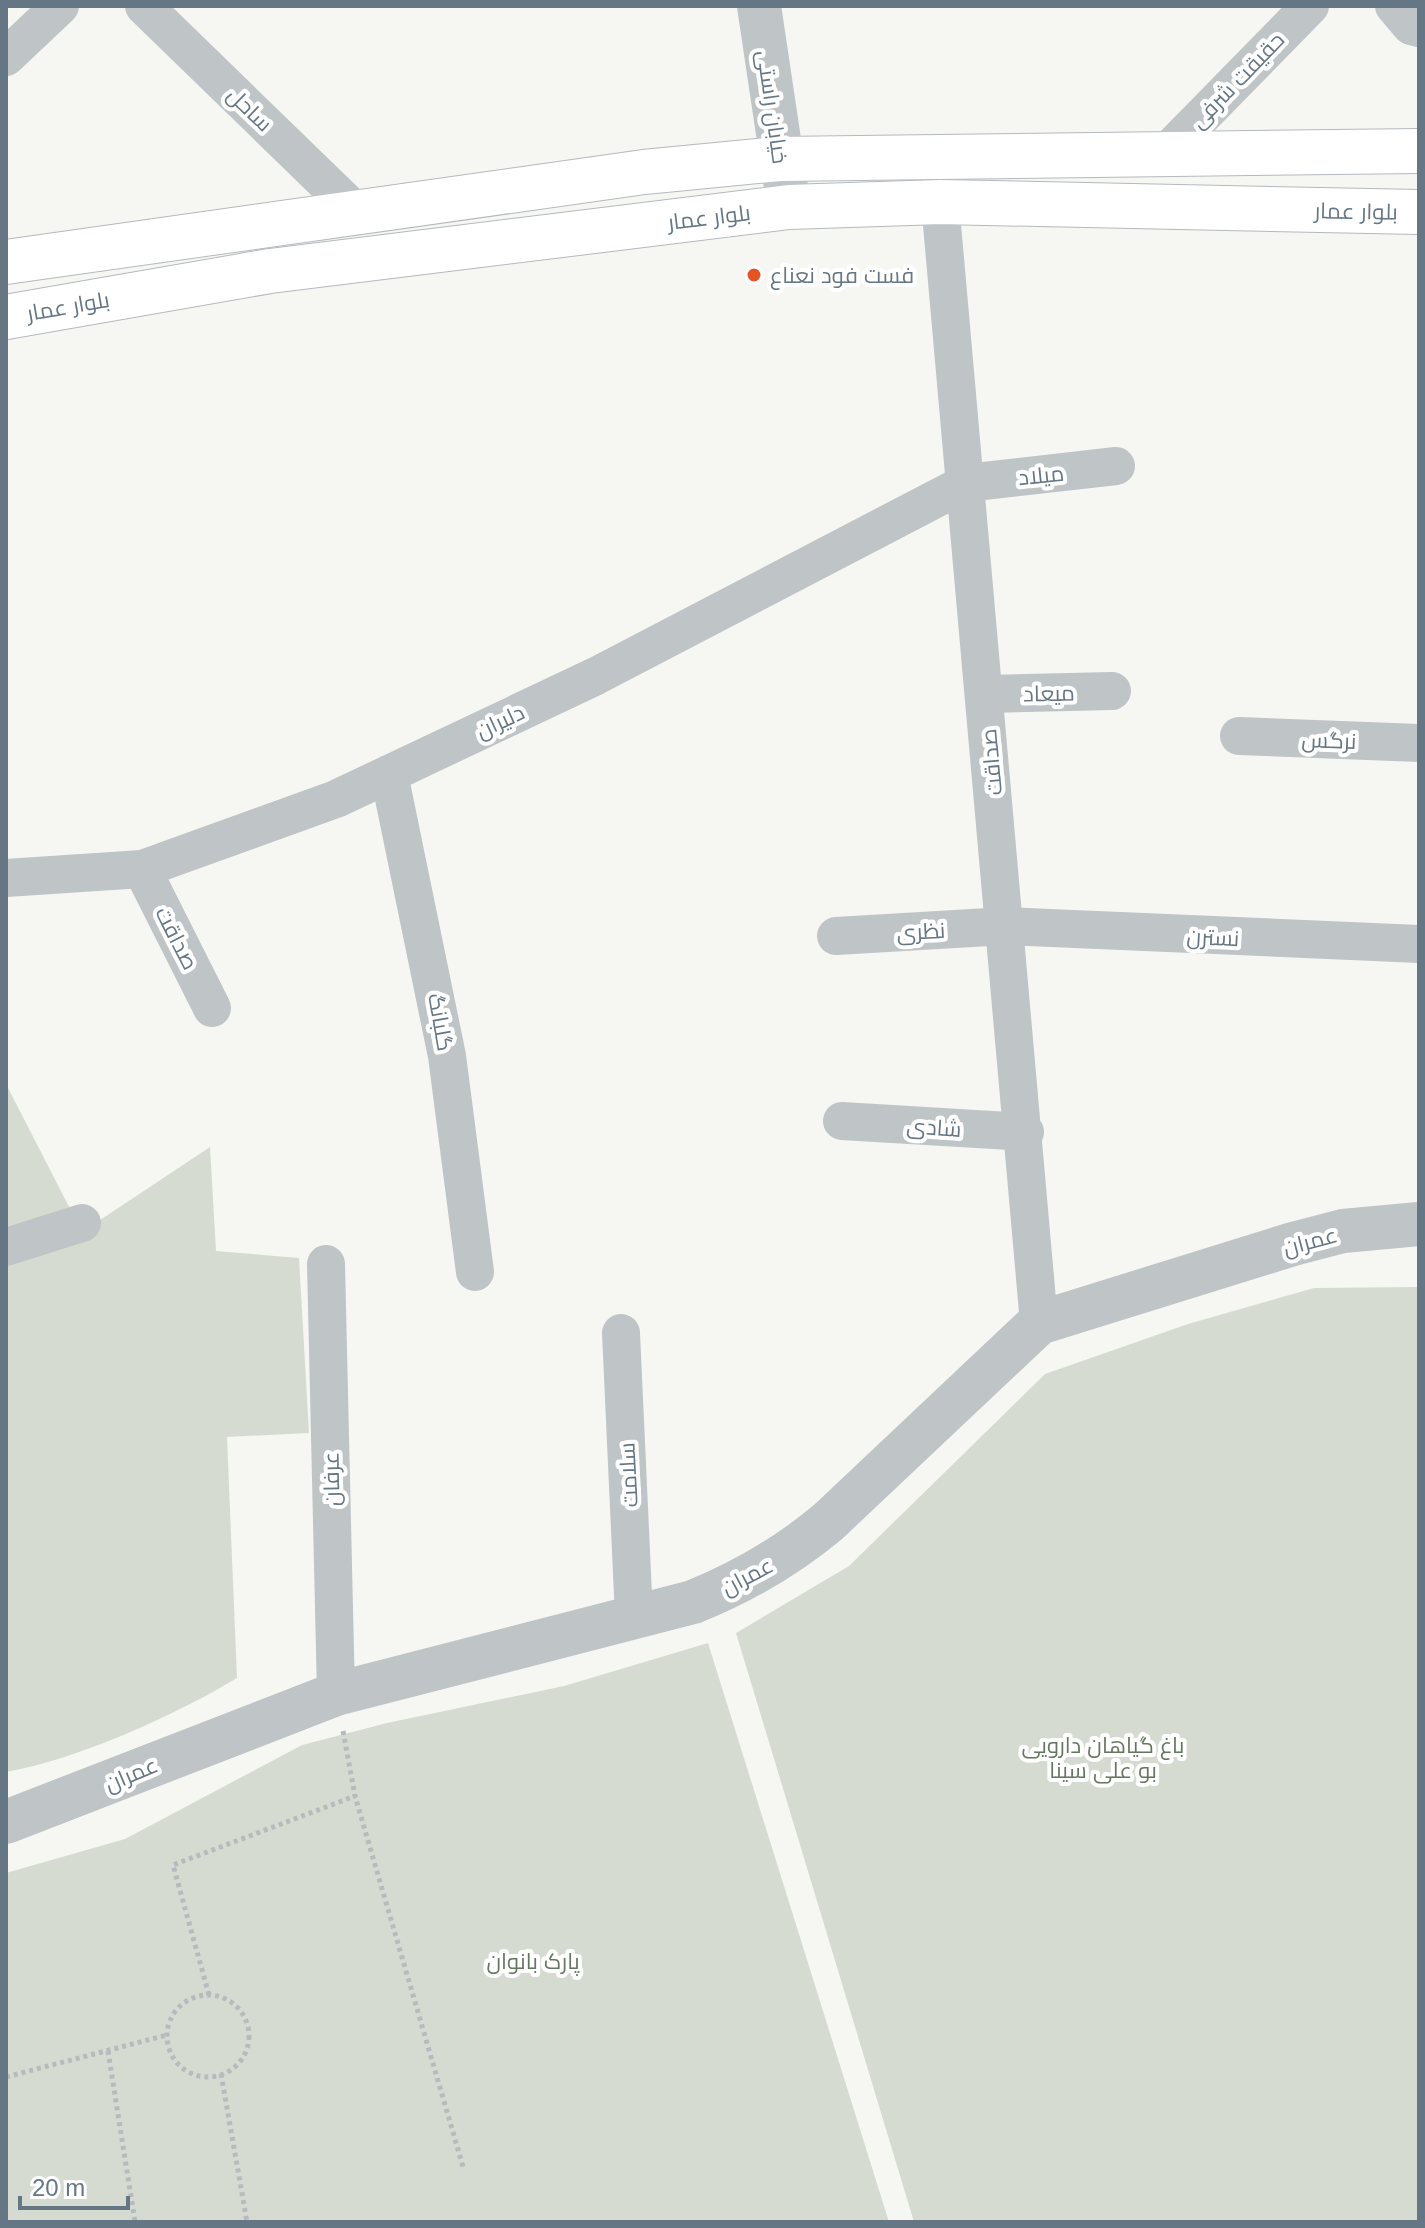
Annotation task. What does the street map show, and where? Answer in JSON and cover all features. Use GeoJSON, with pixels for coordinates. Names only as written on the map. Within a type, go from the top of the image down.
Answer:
{"type":"FeatureCollection","features":[{"type":"Feature","properties":{"kind":"main road"},"geometry":{"type":"LineString","coordinates":[[6,262],[644,172],[779,159],[1419,151]]}},
{"type":"Feature","properties":{"kind":"main road","name":"بلوار عمار"},"geometry":{"type":"LineString","coordinates":[[6,317],[270,271],[789,207],[940,202],[1419,212]]}},
{"type":"Feature","properties":{"kind":"street"},"geometry":{"type":"LineString","coordinates":[[6,57],[60,6]]}},
{"type":"Feature","properties":{"kind":"street","name":"ساحل"},"geometry":{"type":"LineString","coordinates":[[144,6],[356,212]]}},
{"type":"Feature","properties":{"kind":"street","name":"خیابان راستی"},"geometry":{"type":"LineString","coordinates":[[759,6],[779,159],[789,207]]}},
{"type":"Feature","properties":{"kind":"street","name":"حقیقت شرفی"},"geometry":{"type":"LineString","coordinates":[[1165,154],[1310,6]]}},
{"type":"Feature","properties":{"kind":"street"},"geometry":{"type":"LineString","coordinates":[[1394,6],[1411,26],[1419,28]]}},
{"type":"Feature","properties":{"kind":"street","name":"صداقت"},"geometry":{"type":"LineString","coordinates":[[940,202],[1025,1132],[1039,1323]]}},
{"type":"Feature","properties":{"kind":"street","name":"میلاد"},"geometry":{"type":"LineString","coordinates":[[966,483],[1116,466]]}},
{"type":"Feature","properties":{"kind":"street","name":"دلیران"},"geometry":{"type":"LineString","coordinates":[[6,878],[142,869],[336,799],[596,676],[966,483]]}},
{"type":"Feature","properties":{"kind":"street","name":"میعاد"},"geometry":{"type":"LineString","coordinates":[[985,694],[1112,691]]}},
{"type":"Feature","properties":{"kind":"street","name":"نرگس"},"geometry":{"type":"LineString","coordinates":[[1239,736],[1419,743]]}},
{"type":"Feature","properties":{"kind":"street","name":"گلبانگ"},"geometry":{"type":"LineString","coordinates":[[389,774],[447,1056],[475,1272]]}},
{"type":"Feature","properties":{"kind":"street","name":"صداقت"},"geometry":{"type":"LineString","coordinates":[[142,869],[212,1008]]}},
{"type":"Feature","properties":{"kind":"street","name":"نظری"},"geometry":{"type":"LineString","coordinates":[[836,936],[1006,926]]}},
{"type":"Feature","properties":{"kind":"street","name":"نسترن"},"geometry":{"type":"LineString","coordinates":[[1006,926],[1419,944]]}},
{"type":"Feature","properties":{"kind":"street","name":"شادی"},"geometry":{"type":"LineString","coordinates":[[842,1121],[1025,1132]]}},
{"type":"Feature","properties":{"kind":"street"},"geometry":{"type":"LineString","coordinates":[[6,1247],[82,1223]]}},
{"type":"Feature","properties":{"kind":"street","name":"عمران"},"geometry":{"type":"LineString","coordinates":[[6,1822],[336,1694],[693,1602],[732,1587],[796,1549],[1039,1323],[1293,1244],[1343,1231],[1419,1224]]}},
{"type":"Feature","properties":{"kind":"street","name":"عرفان"},"geometry":{"type":"LineString","coordinates":[[326,1264],[336,1694]]}},
{"type":"Feature","properties":{"kind":"street","name":"سلامت"},"geometry":{"type":"LineString","coordinates":[[621,1333],[634,1617]]}},
{"type":"Feature","properties":{"kind":"path"},"geometry":{"type":"LineString","coordinates":[[336,1694],[355,1796],[464,2170]]}},
{"type":"Feature","properties":{"kind":"path"},"geometry":{"type":"LineString","coordinates":[[209,1995],[173,1865],[355,1796]]}},
{"type":"Feature","properties":{"kind":"path"},"geometry":{"type":"LineString","coordinates":[[209,1995],[230,2001],[245,2017],[250,2037],[243,2058],[228,2072],[207,2077],[186,2072],[171,2056],[167,2035],[173,2014],[188,2000],[209,1995]]}},
{"type":"Feature","properties":{"kind":"path"},"geometry":{"type":"LineString","coordinates":[[6,2077],[167,2035]]}},
{"type":"Feature","properties":{"kind":"path"},"geometry":{"type":"LineString","coordinates":[[108,2051],[135,2222]]}},
{"type":"Feature","properties":{"kind":"path"},"geometry":{"type":"LineString","coordinates":[[221,2074],[247,2222]]}},
{"type":"Feature","properties":{"kind":"green space"},"geometry":{"type":"Polygon","coordinates":[[[6,1084],[82,1232],[210,1147],[216,1251],[299,1258],[309,1433],[227,1437],[237,1678],[185,1707],[94,1747],[6,1772],[6,1084]]]}},
{"type":"Feature","properties":{"kind":"green space","name":"باغ گیاهان دارویی بو علی سینا"},"geometry":{"type":"Polygon","coordinates":[[[1419,1287],[1419,2222],[914,2222],[736,1633],[849,1566],[1045,1374],[1188,1324],[1314,1288],[1419,1287]]]}},
{"type":"Feature","properties":{"kind":"green space","name":"پارک بانوان"},"geometry":{"type":"Polygon","coordinates":[[[708,1643],[889,2222],[6,2222],[6,1873],[125,1839],[302,1745],[387,1723],[564,1686],[708,1643]]]}},
{"type":"Feature","properties":{"kind":"place","name":"فست فود نعناع"},"geometry":{"type":"Point","coordinates":[754,275]}}]}
